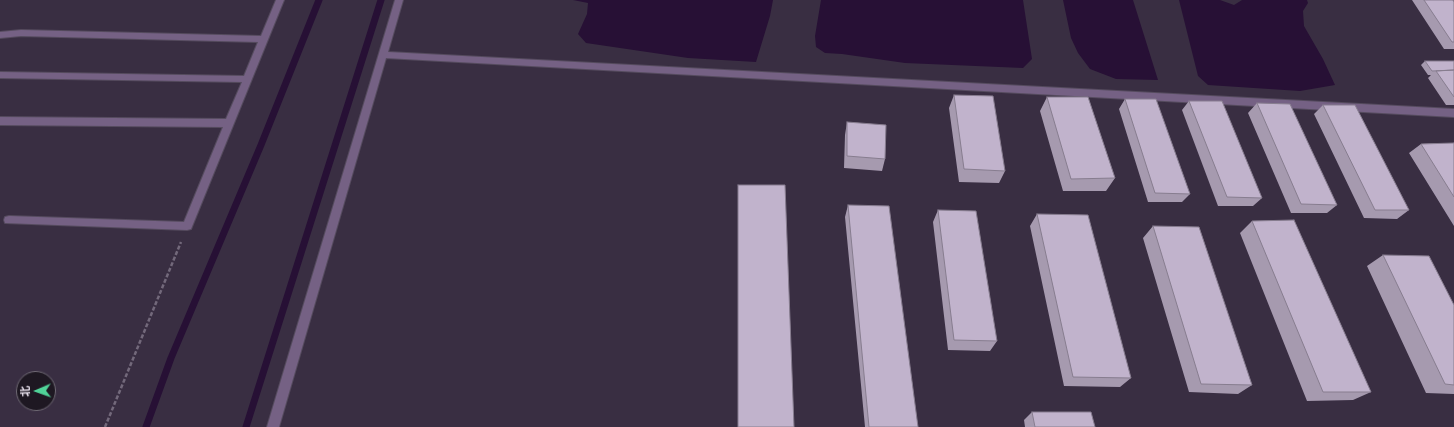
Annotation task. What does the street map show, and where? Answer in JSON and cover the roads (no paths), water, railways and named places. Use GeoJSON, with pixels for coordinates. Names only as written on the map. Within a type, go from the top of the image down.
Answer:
{"type":"FeatureCollection","features":[{"type":"Feature","properties":{"kind":"street"},"geometry":{"type":"LineString","coordinates":[[9,220],[187,226],[280,0]]}},
{"type":"Feature","properties":{"kind":"street"},"geometry":{"type":"LineString","coordinates":[[273,427],[399,0]]}},
{"type":"Feature","properties":{"kind":"street"},"geometry":{"type":"LineString","coordinates":[[0,35],[21,33],[264,40]]}},
{"type":"Feature","properties":{"kind":"street"},"geometry":{"type":"LineString","coordinates":[[383,55],[1454,113]]}},
{"type":"Feature","properties":{"kind":"street"},"geometry":{"type":"LineString","coordinates":[[0,75],[248,79]]}},
{"type":"Feature","properties":{"kind":"street"},"geometry":{"type":"LineString","coordinates":[[0,121],[230,123]]}},
{"type":"Feature","properties":{"kind":"waterway"},"geometry":{"type":"LineString","coordinates":[[146,427],[171,358],[261,145],[319,0]]}},
{"type":"Feature","properties":{"kind":"waterway"},"geometry":{"type":"LineString","coordinates":[[246,427],[381,0]]}}]}
